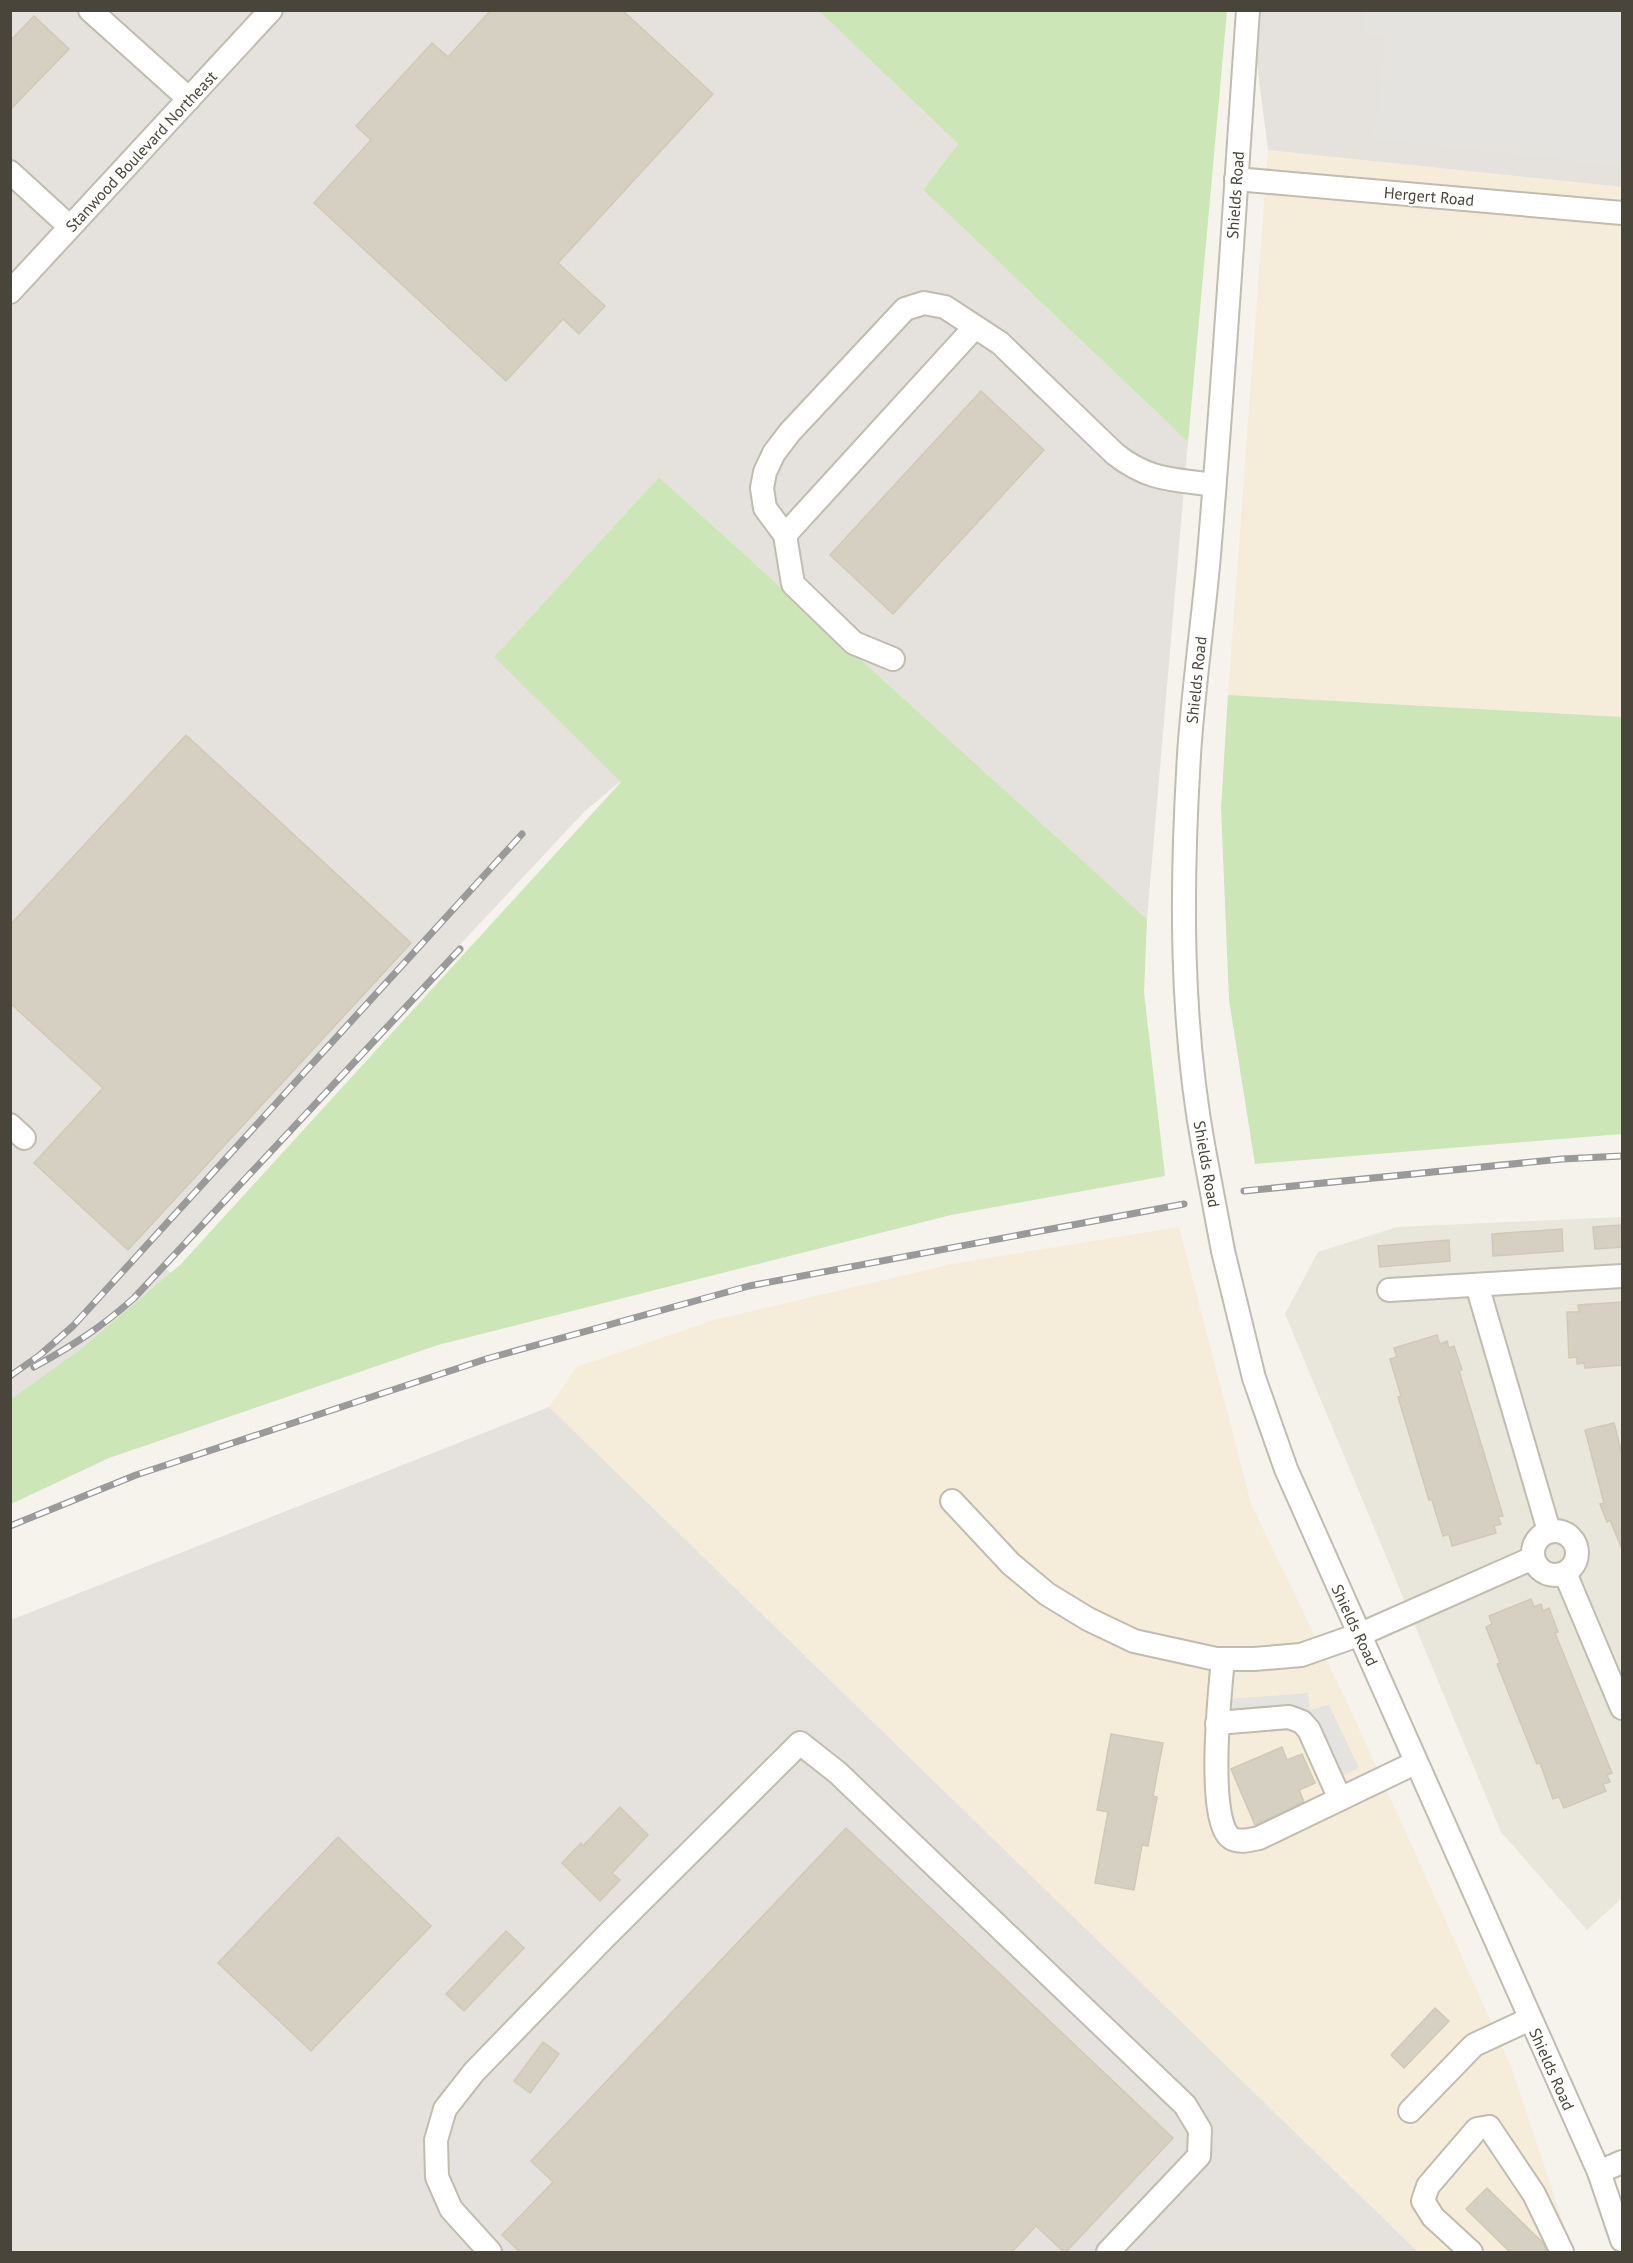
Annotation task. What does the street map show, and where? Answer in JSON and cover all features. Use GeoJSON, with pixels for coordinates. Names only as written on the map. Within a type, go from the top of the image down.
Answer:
{"type":"FeatureCollection","features":[{"type":"Feature","properties":{"kind":"street"},"geometry":{"type":"LineString","coordinates":[[90,10],[189,99]]}},
{"type":"Feature","properties":{"kind":"street","name":"Stanwood Boulevard Northeast"},"geometry":{"type":"LineString","coordinates":[[10,292],[271,10]]}},
{"type":"Feature","properties":{"kind":"street","name":"Shields Road"},"geometry":{"type":"LineString","coordinates":[[1248,10],[1208,567],[1189,753],[1185,861],[1188,1037],[1204,1150],[1223,1251],[1254,1378],[1286,1469],[1599,2172],[1623,2240]]}},
{"type":"Feature","properties":{"kind":"street"},"geometry":{"type":"LineString","coordinates":[[10,172],[70,228]]}},
{"type":"Feature","properties":{"kind":"street","name":"Hergert Road"},"geometry":{"type":"LineString","coordinates":[[1236,179],[1623,213]]}},
{"type":"Feature","properties":{"kind":"street"},"geometry":{"type":"LineString","coordinates":[[893,659],[854,643],[793,584],[785,535],[765,508],[762,488],[765,472],[774,453],[790,432],[905,309],[924,303],[945,307],[1000,343],[1115,454],[1131,466],[1147,474],[1164,478],[1214,485]]}},
{"type":"Feature","properties":{"kind":"street"},"geometry":{"type":"LineString","coordinates":[[785,535],[975,327]]}},
{"type":"Feature","properties":{"kind":"street"},"geometry":{"type":"LineString","coordinates":[[1389,1290],[1623,1276]]}},
{"type":"Feature","properties":{"kind":"street"},"geometry":{"type":"LineString","coordinates":[[1477,1285],[1549,1531]]}},
{"type":"Feature","properties":{"kind":"street"},"geometry":{"type":"LineString","coordinates":[[952,1502],[1011,1564],[1047,1594],[1088,1619],[1134,1641],[1223,1659],[1300,1655],[1361,1634],[1533,1558]]}},
{"type":"Feature","properties":{"kind":"street"},"geometry":{"type":"LineString","coordinates":[[1549,1531],[1569,1535],[1577,1548],[1575,1563],[1565,1573],[1558,1575],[1544,1573],[1538,1568],[1533,1558],[1533,1546],[1536,1540],[1549,1531]]}},
{"type":"Feature","properties":{"kind":"street"},"geometry":{"type":"LineString","coordinates":[[1565,1573],[1623,1708]]}},
{"type":"Feature","properties":{"kind":"street"},"geometry":{"type":"LineString","coordinates":[[1223,1659],[1217,1723],[1218,1811],[1222,1827],[1232,1838],[1245,1842],[1258,1838],[1415,1762]]}},
{"type":"Feature","properties":{"kind":"street"},"geometry":{"type":"LineString","coordinates":[[1217,1723],[1289,1717],[1302,1722],[1309,1730],[1340,1800]]}},
{"type":"Feature","properties":{"kind":"street"},"geometry":{"type":"LineString","coordinates":[[490,2253],[451,2209],[436,2177],[435,2140],[446,2109],[490,2055],[800,1743],[838,1773],[1185,2105],[1200,2130],[1199,2156],[1108,2253]]}},
{"type":"Feature","properties":{"kind":"street"},"geometry":{"type":"LineString","coordinates":[[1410,2110],[1474,2045],[1530,2019]]}},
{"type":"Feature","properties":{"kind":"street"},"geometry":{"type":"LineString","coordinates":[[1472,2253],[1433,2217],[1423,2201],[1428,2186],[1477,2129],[1489,2127],[1534,2194],[1562,2253]]}},
{"type":"Feature","properties":{"kind":"street"},"geometry":{"type":"LineString","coordinates":[[1599,2172],[1623,2162]]}},
{"type":"Feature","properties":{"kind":"shaded area"},"geometry":{"type":"Polygon","coordinates":[[[11,11],[819,11],[958,144],[923,190],[1188,442],[1147,919],[659,477],[494,657],[621,781],[585,811],[161,1264],[253,1350],[11,1454],[11,11]]]}},
{"type":"Feature","properties":{"kind":"shaded area"},"geometry":{"type":"Polygon","coordinates":[[[1250,11],[1622,11],[1622,187],[1268,150],[1250,11]]]}},
{"type":"Feature","properties":{"kind":"shaded area"},"geometry":{"type":"Polygon","coordinates":[[[1365,11],[1622,11],[1622,166],[1374,139],[1386,36],[1362,33],[1365,11]]]}},
{"type":"Feature","properties":{"kind":"shaded area"},"geometry":{"type":"Polygon","coordinates":[[[1268,150],[1622,187],[1622,717],[1228,695],[1268,150]]]}},
{"type":"Feature","properties":{"kind":"shaded area"},"geometry":{"type":"Polygon","coordinates":[[[1622,1217],[1622,1898],[1587,1930],[1501,1832],[1285,1314],[1318,1252],[1397,1227],[1622,1217]]]}},
{"type":"Feature","properties":{"kind":"shaded area"},"geometry":{"type":"Polygon","coordinates":[[[1179,1227],[1251,1504],[1352,1713],[1511,2066],[1573,2252],[1418,2252],[549,1407],[577,1367],[714,1320],[952,1264],[1179,1227]]]}},
{"type":"Feature","properties":{"kind":"shaded area"},"geometry":{"type":"Polygon","coordinates":[[[549,1407],[1418,2252],[11,2252],[11,1620],[549,1407]]]}},
{"type":"Feature","properties":{"kind":"shaded area"},"geometry":{"type":"Polygon","coordinates":[[[1308,1693],[1310,1710],[1329,1705],[1359,1768],[1339,1777],[1309,1717],[1229,1720],[1229,1699],[1308,1693]]]}},
{"type":"Feature","properties":{"kind":"green space"},"geometry":{"type":"Polygon","coordinates":[[[819,11],[1227,11],[1188,442],[923,190],[958,144],[819,11]]]}},
{"type":"Feature","properties":{"kind":"green space"},"geometry":{"type":"Polygon","coordinates":[[[659,477],[1147,919],[1144,992],[1165,1176],[951,1215],[438,1345],[109,1458],[11,1504],[10,1400],[81,1349],[181,1264],[621,782],[494,657],[659,477]]]}},
{"type":"Feature","properties":{"kind":"green space"},"geometry":{"type":"Polygon","coordinates":[[[1228,695],[1622,717],[1622,1134],[1255,1164],[1229,1000],[1221,808],[1228,695]]]}},
{"type":"Feature","properties":{"kind":"building"},"geometry":{"type":"Polygon","coordinates":[[[491,10],[622,10],[713,94],[558,263],[605,306],[579,334],[563,319],[506,381],[314,203],[371,140],[356,126],[432,43],[448,57],[491,10]]]}},
{"type":"Feature","properties":{"kind":"building"},"geometry":{"type":"Polygon","coordinates":[[[34,16],[69,49],[10,110],[10,41],[34,16]]]}},
{"type":"Feature","properties":{"kind":"building"},"geometry":{"type":"Polygon","coordinates":[[[981,391],[1044,450],[893,614],[830,555],[981,391]]]}},
{"type":"Feature","properties":{"kind":"building"},"geometry":{"type":"Polygon","coordinates":[[[186,735],[411,943],[128,1250],[34,1163],[103,1088],[10,1003],[10,925],[186,735]]]}},
{"type":"Feature","properties":{"kind":"building"},"geometry":{"type":"Polygon","coordinates":[[[1623,1225],[1623,1247],[1595,1249],[1593,1227],[1623,1225]]]}},
{"type":"Feature","properties":{"kind":"building"},"geometry":{"type":"Polygon","coordinates":[[[1562,1229],[1563,1251],[1493,1256],[1492,1234],[1562,1229]]]}},
{"type":"Feature","properties":{"kind":"building"},"geometry":{"type":"Polygon","coordinates":[[[1449,1240],[1450,1261],[1380,1267],[1378,1246],[1449,1240]]]}},
{"type":"Feature","properties":{"kind":"building"},"geometry":{"type":"Polygon","coordinates":[[[1623,1302],[1623,1365],[1585,1368],[1584,1363],[1577,1364],[1577,1357],[1569,1358],[1567,1312],[1579,1312],[1578,1305],[1623,1302]]]}},
{"type":"Feature","properties":{"kind":"building"},"geometry":{"type":"Polygon","coordinates":[[[1437,1335],[1440,1344],[1447,1341],[1449,1348],[1454,1346],[1462,1370],[1459,1371],[1503,1516],[1498,1517],[1501,1524],[1494,1526],[1496,1533],[1452,1546],[1449,1534],[1443,1536],[1432,1500],[1429,1500],[1398,1397],[1401,1396],[1390,1359],[1397,1357],[1394,1348],[1437,1335]]]}},
{"type":"Feature","properties":{"kind":"building"},"geometry":{"type":"Polygon","coordinates":[[[1614,1423],[1623,1457],[1622,1549],[1610,1520],[1607,1522],[1600,1504],[1604,1503],[1585,1430],[1614,1423]]]}},
{"type":"Feature","properties":{"kind":"building"},"geometry":{"type":"Polygon","coordinates":[[[1531,1599],[1534,1607],[1541,1604],[1543,1611],[1549,1608],[1558,1632],[1555,1633],[1612,1773],[1607,1775],[1610,1782],[1603,1784],[1606,1791],[1564,1808],[1559,1797],[1553,1799],[1540,1763],[1537,1764],[1497,1664],[1500,1663],[1486,1627],[1492,1624],[1489,1616],[1531,1599]]]}},
{"type":"Feature","properties":{"kind":"building"},"geometry":{"type":"Polygon","coordinates":[[[1111,1734],[1163,1743],[1153,1796],[1157,1797],[1148,1846],[1142,1845],[1134,1890],[1095,1883],[1108,1812],[1097,1810],[1111,1734]]]}},
{"type":"Feature","properties":{"kind":"building"},"geometry":{"type":"Polygon","coordinates":[[[1282,1747],[1287,1760],[1302,1754],[1315,1783],[1299,1790],[1304,1802],[1255,1825],[1231,1769],[1282,1747]]]}},
{"type":"Feature","properties":{"kind":"building"},"geometry":{"type":"Polygon","coordinates":[[[620,1807],[648,1835],[612,1873],[620,1880],[600,1901],[562,1863],[581,1843],[583,1846],[620,1807]]]}},
{"type":"Feature","properties":{"kind":"building"},"geometry":{"type":"Polygon","coordinates":[[[846,1828],[1173,2138],[1065,2253],[1036,2226],[1011,2253],[521,2253],[502,2235],[553,2182],[531,2161],[846,1828]]]}},
{"type":"Feature","properties":{"kind":"building"},"geometry":{"type":"Polygon","coordinates":[[[338,1837],[431,1926],[311,2051],[218,1963],[338,1837]]]}},
{"type":"Feature","properties":{"kind":"building"},"geometry":{"type":"Polygon","coordinates":[[[506,1931],[524,1948],[464,2011],[446,1994],[506,1931]]]}},
{"type":"Feature","properties":{"kind":"building"},"geometry":{"type":"Polygon","coordinates":[[[1435,2008],[1449,2021],[1404,2068],[1391,2055],[1435,2008]]]}},
{"type":"Feature","properties":{"kind":"building"},"geometry":{"type":"Polygon","coordinates":[[[543,2042],[559,2054],[530,2093],[514,2081],[543,2042]]]}},
{"type":"Feature","properties":{"kind":"building"},"geometry":{"type":"Polygon","coordinates":[[[1487,2188],[1543,2243],[1547,2253],[1511,2253],[1466,2209],[1487,2188]]]}},
{"type":"Feature","properties":{"kind":"railway"},"geometry":{"type":"LineString","coordinates":[[10,1376],[40,1355],[73,1326],[522,834]]}},
{"type":"Feature","properties":{"kind":"railway"},"geometry":{"type":"LineString","coordinates":[[34,1367],[86,1336],[134,1298],[460,949]]}},
{"type":"Feature","properties":{"kind":"railway"},"geometry":{"type":"LineString","coordinates":[[1244,1191],[1562,1159],[1622,1156]]}},
{"type":"Feature","properties":{"kind":"railway"},"geometry":{"type":"LineString","coordinates":[[10,1526],[136,1475],[486,1359],[749,1286],[1184,1204]]}}]}
